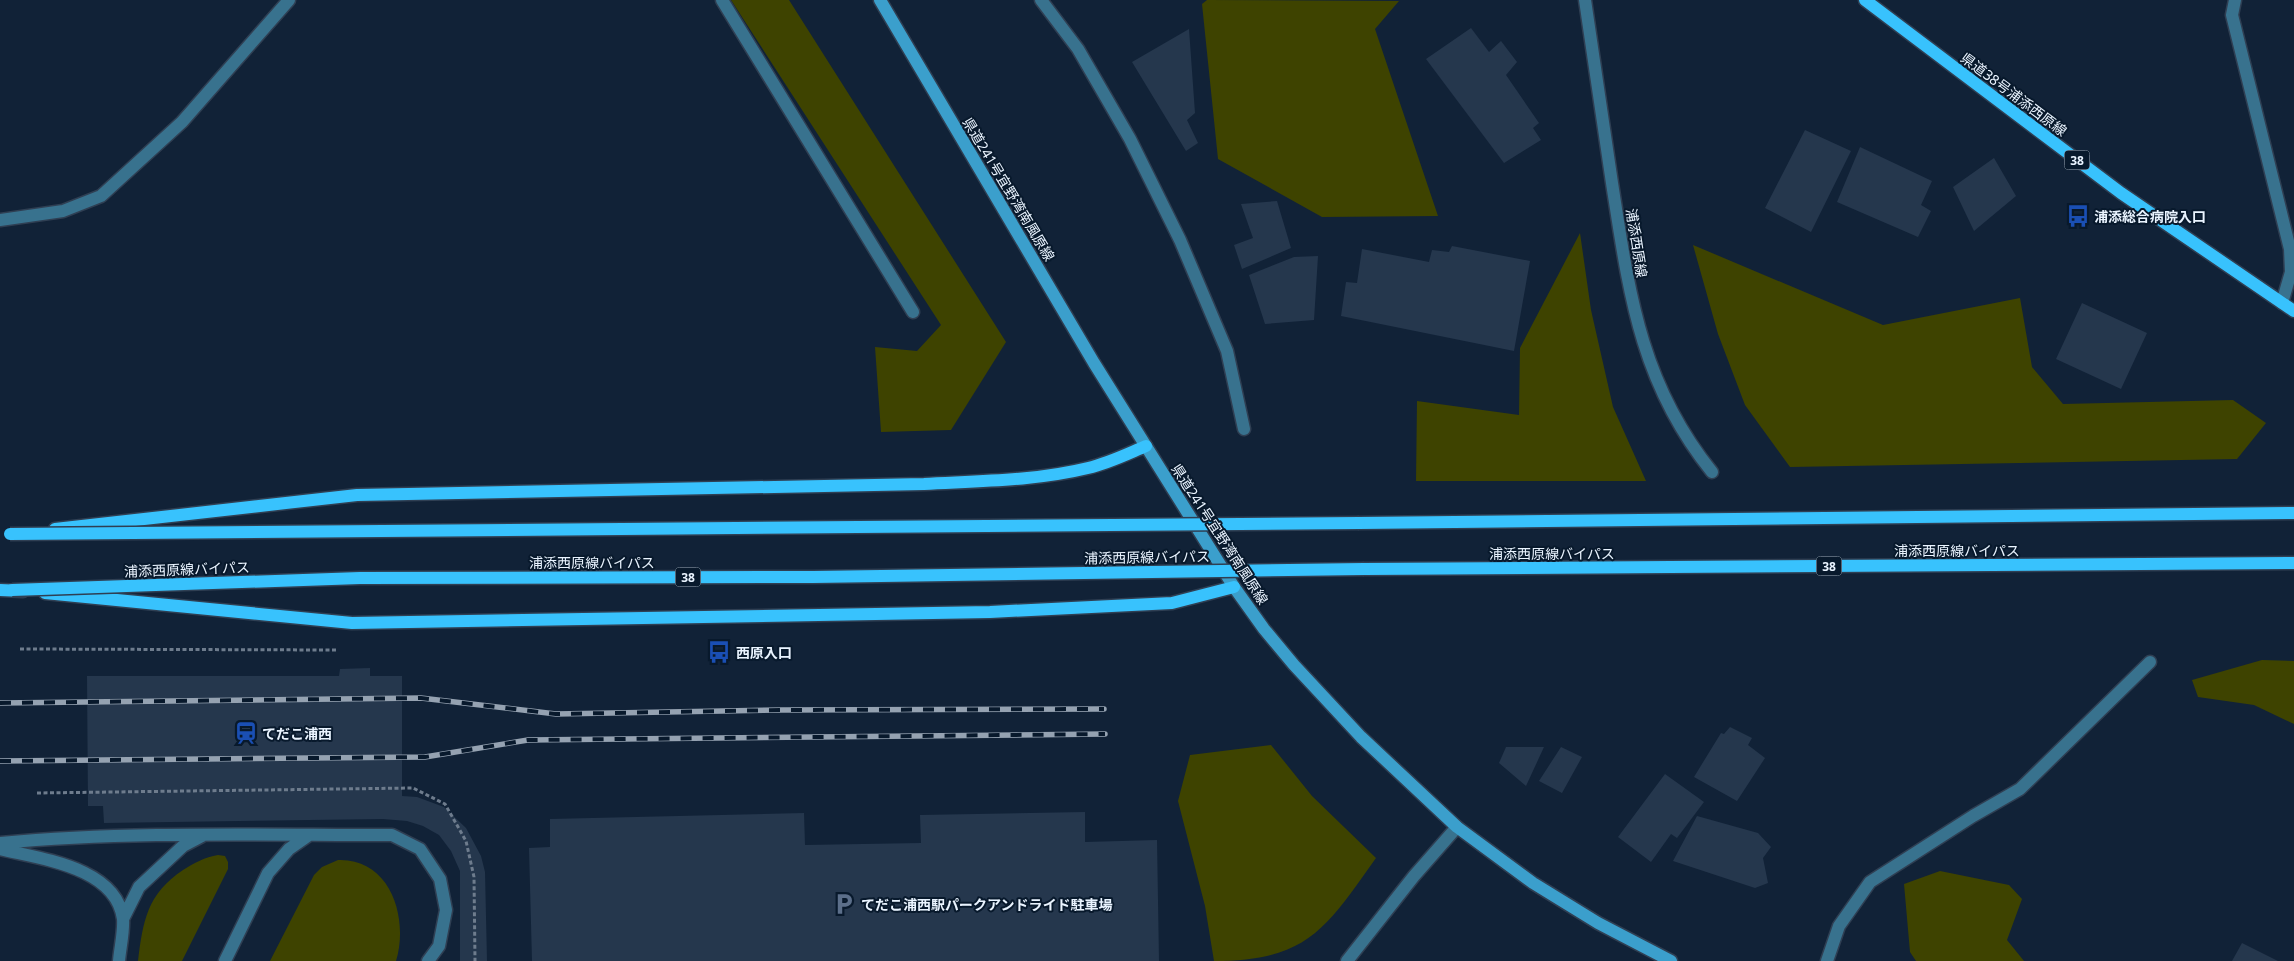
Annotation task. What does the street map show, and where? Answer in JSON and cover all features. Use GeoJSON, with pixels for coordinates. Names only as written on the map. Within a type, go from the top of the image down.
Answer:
{"type":"FeatureCollection","features":[{"type":"Feature","properties":{"kind":"main road","name":"県道241号宜野湾南風原線"},"geometry":{"type":"LineString","coordinates":[[880,0],[1083,344],[1234,588],[1294,665],[1361,737],[1457,827],[1541,888],[1598,923],[1671,961]]}},
{"type":"Feature","properties":{"kind":"main road","name":"県道38号浦添西原線"},"geometry":{"type":"LineString","coordinates":[[1865,0],[2121,193],[2294,311]]}},
{"type":"Feature","properties":{"kind":"main road"},"geometry":{"type":"LineString","coordinates":[[5,534],[357,494],[924,484],[1049,475],[1089,468],[1114,460],[1146,446]]}},
{"type":"Feature","properties":{"kind":"main road"},"geometry":{"type":"LineString","coordinates":[[5,534],[2294,513]]}},
{"type":"Feature","properties":{"kind":"main road","name":"浦添西原線バイパス"},"geometry":{"type":"LineString","coordinates":[[6,590],[360,578],[803,577],[1364,569],[2294,563]]}},
{"type":"Feature","properties":{"kind":"main road"},"geometry":{"type":"LineString","coordinates":[[6,590],[352,624],[990,612],[1172,603],[1234,588]]}},
{"type":"Feature","properties":{"kind":"street"},"geometry":{"type":"LineString","coordinates":[[0,220],[63,211],[100,196],[182,122],[289,0]]}},
{"type":"Feature","properties":{"kind":"street"},"geometry":{"type":"LineString","coordinates":[[722,0],[913,312]]}},
{"type":"Feature","properties":{"kind":"street"},"geometry":{"type":"LineString","coordinates":[[1041,0],[1083,57],[1130,139],[1180,240],[1227,351],[1244,429]]}},
{"type":"Feature","properties":{"kind":"street","name":"浦添西原線"},"geometry":{"type":"LineString","coordinates":[[1585,0],[1627,280],[1638,330],[1654,375],[1675,418],[1712,472]]}},
{"type":"Feature","properties":{"kind":"street"},"geometry":{"type":"LineString","coordinates":[[2235,0],[2232,15],[2292,249],[2290,272],[2282,303]]}},
{"type":"Feature","properties":{"kind":"street"},"geometry":{"type":"LineString","coordinates":[[1827,961],[1839,926],[1870,882],[2020,788],[2150,662]]}},
{"type":"Feature","properties":{"kind":"street"},"geometry":{"type":"LineString","coordinates":[[1347,961],[1414,876],[1457,827]]}},
{"type":"Feature","properties":{"kind":"street"},"geometry":{"type":"LineString","coordinates":[[119,961],[123,919],[139,887],[183,846],[204,835]]}},
{"type":"Feature","properties":{"kind":"street"},"geometry":{"type":"LineString","coordinates":[[0,843],[59,838],[204,835],[392,835],[420,849],[440,879],[446,910],[439,946],[428,961]]}},
{"type":"Feature","properties":{"kind":"street"},"geometry":{"type":"LineString","coordinates":[[225,961],[268,873],[289,849],[308,835]]}},
{"type":"Feature","properties":{"kind":"street"},"geometry":{"type":"LineString","coordinates":[[0,849],[50,861],[90,874],[105,885],[117,899],[123,919]]}},
{"type":"Feature","properties":{"kind":"path"},"geometry":{"type":"LineString","coordinates":[[20,649],[344,650]]}},
{"type":"Feature","properties":{"kind":"green space"},"geometry":{"type":"Polygon","coordinates":[[[731,0],[789,0],[1006,342],[951,430],[881,432],[875,347],[917,351],[941,325],[731,0]]]}},
{"type":"Feature","properties":{"kind":"green space"},"geometry":{"type":"Polygon","coordinates":[[[1207,0],[1399,1],[1375,29],[1438,216],[1322,217],[1218,159],[1202,4],[1207,0]]]}},
{"type":"Feature","properties":{"kind":"green space"},"geometry":{"type":"Polygon","coordinates":[[[1580,233],[1591,310],[1613,407],[1646,481],[1416,481],[1417,401],[1519,415],[1520,348],[1580,233]]]}},
{"type":"Feature","properties":{"kind":"green space"},"geometry":{"type":"Polygon","coordinates":[[[1693,245],[1883,325],[2020,298],[2032,367],[2063,404],[2233,400],[2266,423],[2237,459],[1790,467],[1745,405],[1718,334],[1693,245]]]}},
{"type":"Feature","properties":{"kind":"green space"},"geometry":{"type":"Polygon","coordinates":[[[2262,660],[2294,661],[2294,724],[2254,705],[2198,697],[2192,680],[2262,660]]]}},
{"type":"Feature","properties":{"kind":"green space"},"geometry":{"type":"Polygon","coordinates":[[[1271,745],[1312,796],[1376,858],[1343,904],[1312,936],[1293,947],[1272,955],[1214,961],[1205,906],[1178,801],[1190,755],[1271,745]]]}},
{"type":"Feature","properties":{"kind":"green space"},"geometry":{"type":"Polygon","coordinates":[[[218,855],[225,856],[228,862],[228,869],[182,961],[138,961],[145,921],[154,899],[161,889],[187,867],[218,855]]]}},
{"type":"Feature","properties":{"kind":"green space"},"geometry":{"type":"Polygon","coordinates":[[[338,860],[356,862],[371,869],[383,880],[392,894],[400,927],[396,961],[270,961],[314,875],[322,867],[338,860]]]}},
{"type":"Feature","properties":{"kind":"green space"},"geometry":{"type":"Polygon","coordinates":[[[1940,871],[2009,885],[2022,899],[2007,940],[2024,961],[1916,961],[1910,952],[1904,884],[1940,871]]]}},
{"type":"Feature","properties":{"kind":"building"},"geometry":{"type":"Polygon","coordinates":[[[1471,28],[1489,52],[1501,41],[1517,62],[1506,75],[1539,123],[1533,128],[1541,140],[1504,163],[1426,59],[1471,28]]]}},
{"type":"Feature","properties":{"kind":"building"},"geometry":{"type":"Polygon","coordinates":[[[1189,29],[1195,113],[1187,120],[1198,143],[1186,151],[1132,62],[1189,29]]]}},
{"type":"Feature","properties":{"kind":"building"},"geometry":{"type":"Polygon","coordinates":[[[1805,130],[1851,151],[1811,232],[1765,208],[1805,130]]]}},
{"type":"Feature","properties":{"kind":"building"},"geometry":{"type":"Polygon","coordinates":[[[1860,147],[1932,181],[1921,205],[1931,211],[1918,237],[1837,202],[1860,147]]]}},
{"type":"Feature","properties":{"kind":"building"},"geometry":{"type":"Polygon","coordinates":[[[1994,158],[2016,196],[1974,231],[1953,187],[1994,158]]]}},
{"type":"Feature","properties":{"kind":"building"},"geometry":{"type":"Polygon","coordinates":[[[1277,201],[1291,248],[1242,269],[1234,245],[1253,238],[1241,204],[1277,201]]]}},
{"type":"Feature","properties":{"kind":"building"},"geometry":{"type":"Polygon","coordinates":[[[1452,246],[1530,261],[1514,351],[1341,316],[1346,282],[1357,283],[1362,249],[1429,262],[1432,250],[1449,252],[1452,246]]]}},
{"type":"Feature","properties":{"kind":"building"},"geometry":{"type":"Polygon","coordinates":[[[1318,256],[1314,320],[1265,324],[1249,275],[1294,257],[1318,256]]]}},
{"type":"Feature","properties":{"kind":"building"},"geometry":{"type":"Polygon","coordinates":[[[2082,303],[2147,333],[2121,389],[2056,359],[2082,303]]]}},
{"type":"Feature","properties":{"kind":"building","name":"てだこ浦西"},"geometry":{"type":"Polygon","coordinates":[[[370,668],[370,676],[402,676],[402,796],[417,797],[444,807],[466,828],[481,856],[485,872],[487,961],[460,961],[460,871],[451,851],[439,835],[423,826],[407,821],[383,819],[104,823],[103,806],[88,806],[87,676],[339,676],[340,669],[370,668]]]}},
{"type":"Feature","properties":{"kind":"building"},"geometry":{"type":"Polygon","coordinates":[[[1730,727],[1752,738],[1748,745],[1765,758],[1737,801],[1694,777],[1721,733],[1724,734],[1730,727]]]}},
{"type":"Feature","properties":{"kind":"building"},"geometry":{"type":"Polygon","coordinates":[[[1506,747],[1544,747],[1526,786],[1499,763],[1506,747]]]}},
{"type":"Feature","properties":{"kind":"building"},"geometry":{"type":"Polygon","coordinates":[[[1561,747],[1582,757],[1562,793],[1539,781],[1561,747]]]}},
{"type":"Feature","properties":{"kind":"building"},"geometry":{"type":"Polygon","coordinates":[[[1665,774],[1704,802],[1677,838],[1671,834],[1651,862],[1618,837],[1665,774]]]}},
{"type":"Feature","properties":{"kind":"building","name":"てだこ浦西駅パークアンドライド駐車場"},"geometry":{"type":"Polygon","coordinates":[[[1085,812],[1085,842],[1157,840],[1159,961],[532,961],[529,848],[550,847],[550,819],[804,813],[805,845],[921,843],[920,815],[1085,812]]]}},
{"type":"Feature","properties":{"kind":"building"},"geometry":{"type":"Polygon","coordinates":[[[1697,816],[1758,833],[1771,847],[1763,858],[1768,883],[1755,888],[1673,861],[1697,816]]]}},
{"type":"Feature","properties":{"kind":"building"},"geometry":{"type":"Polygon","coordinates":[[[2242,943],[2278,961],[2232,961],[2242,943]]]}},
{"type":"Feature","properties":{"kind":"railway"},"geometry":{"type":"LineString","coordinates":[[0,703],[421,698],[556,714],[781,710],[1104,709]]}},
{"type":"Feature","properties":{"kind":"railway"},"geometry":{"type":"LineString","coordinates":[[0,761],[425,757],[528,740],[1105,734]]}},
{"type":"Feature","properties":{"kind":"place","name":"浦添総合病院入口"},"geometry":{"type":"Point","coordinates":[2078,216]}},
{"type":"Feature","properties":{"kind":"place","name":"西原入口"},"geometry":{"type":"Point","coordinates":[719,652]}},
{"type":"Feature","properties":{"kind":"place","name":"てだこ浦西"},"geometry":{"type":"Point","coordinates":[246,733]}},
{"type":"Feature","properties":{"kind":"place","name":"てだこ浦西駅パークアンドライド駐車場"},"geometry":{"type":"Point","coordinates":[844,904]}}]}
